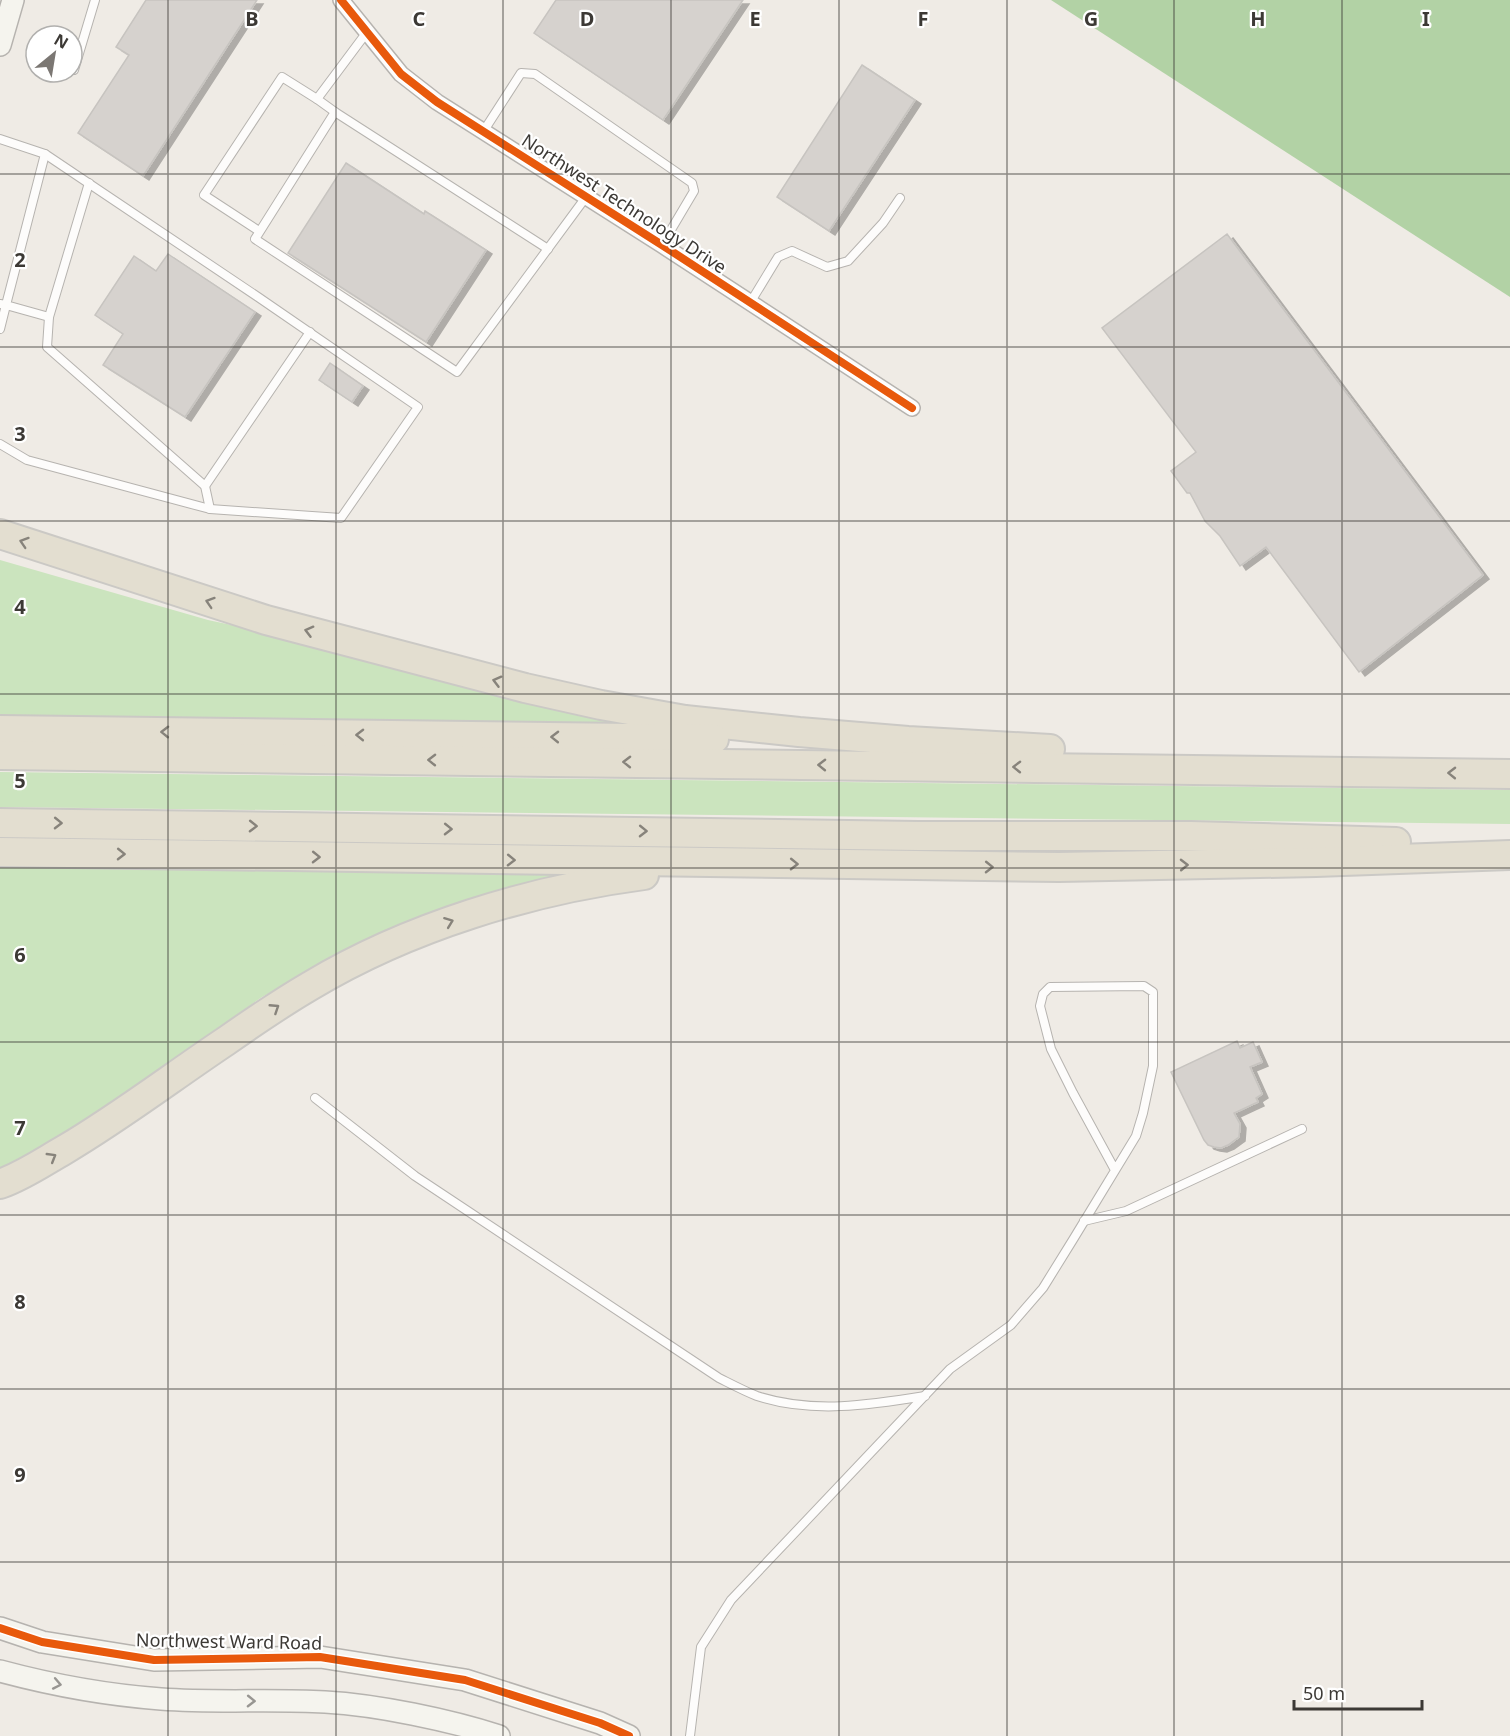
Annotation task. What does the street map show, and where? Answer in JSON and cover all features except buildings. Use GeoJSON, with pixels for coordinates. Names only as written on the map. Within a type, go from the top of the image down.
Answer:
{"type":"FeatureCollection","features":[{"type":"Feature","properties":{"kind":"highway"},"geometry":{"type":"LineString","coordinates":[[0,534],[266,620],[525,688],[685,720],[908,741],[1391,772]]}},
{"type":"Feature","properties":{"kind":"highway"},"geometry":{"type":"LineString","coordinates":[[0,730],[908,741]]}},
{"type":"Feature","properties":{"kind":"highway"},"geometry":{"type":"LineString","coordinates":[[0,755],[1510,774]]}},
{"type":"Feature","properties":{"kind":"highway"},"geometry":{"type":"LineString","coordinates":[[0,823],[918,836],[1191,837],[1510,845]]}},
{"type":"Feature","properties":{"kind":"highway"},"geometry":{"type":"LineString","coordinates":[[0,852],[1059,867],[1328,862],[1510,855]]}},
{"type":"Feature","properties":{"kind":"highway"},"geometry":{"type":"LineString","coordinates":[[0,1184],[16,1178],[97,1130],[226,1040],[310,985],[375,952],[454,920],[547,893],[636,876],[735,864]]}},
{"type":"Feature","properties":{"kind":"street"},"geometry":{"type":"LineString","coordinates":[[0,45],[13,0]]}},
{"type":"Feature","properties":{"kind":"street","name":"Northwest Technology Drive"},"geometry":{"type":"LineString","coordinates":[[341,0],[401,74],[437,102],[912,408]]}},
{"type":"Feature","properties":{"kind":"street","name":"Northwest Ward Road"},"geometry":{"type":"LineString","coordinates":[[0,1628],[42,1642],[154,1660],[320,1657],[465,1680],[600,1723],[629,1736]]}},
{"type":"Feature","properties":{"kind":"street"},"geometry":{"type":"LineString","coordinates":[[0,1671],[32,1680],[92,1691],[161,1699],[327,1702],[406,1713],[499,1736]]}},
{"type":"Feature","properties":{"kind":"lane"},"geometry":{"type":"LineString","coordinates":[[84,37],[95,0]]}},
{"type":"Feature","properties":{"kind":"lane"},"geometry":{"type":"LineString","coordinates":[[317,99],[367,32]]}},
{"type":"Feature","properties":{"kind":"lane"},"geometry":{"type":"LineString","coordinates":[[483,132],[521,74],[535,74],[692,183],[694,191],[662,245]]}},
{"type":"Feature","properties":{"kind":"lane"},"geometry":{"type":"LineString","coordinates":[[259,231],[204,195],[282,77],[548,249]]}},
{"type":"Feature","properties":{"kind":"lane"},"geometry":{"type":"LineString","coordinates":[[335,112],[255,239],[457,372],[586,197]]}},
{"type":"Feature","properties":{"kind":"lane"},"geometry":{"type":"LineString","coordinates":[[0,139],[45,154],[418,407],[341,518],[210,509],[27,460],[0,444]]}},
{"type":"Feature","properties":{"kind":"lane"},"geometry":{"type":"LineString","coordinates":[[0,329],[3,305],[45,154]]}},
{"type":"Feature","properties":{"kind":"lane"},"geometry":{"type":"LineString","coordinates":[[89,183],[49,317],[47,347],[205,486],[210,509]]}},
{"type":"Feature","properties":{"kind":"lane"},"geometry":{"type":"LineString","coordinates":[[750,303],[778,257],[792,251],[827,267],[848,261],[883,224],[900,198]]}},
{"type":"Feature","properties":{"kind":"lane"},"geometry":{"type":"LineString","coordinates":[[3,305],[49,317]]}},
{"type":"Feature","properties":{"kind":"lane"},"geometry":{"type":"LineString","coordinates":[[205,486],[310,332]]}},
{"type":"Feature","properties":{"kind":"lane"},"geometry":{"type":"LineString","coordinates":[[690,1736],[701,1647],[731,1600],[950,1369],[1011,1325],[1043,1288],[1136,1136],[1153,1066],[1153,992],[1144,986],[1050,987],[1043,994],[1040,1006],[1052,1049],[1115,1170]]}},
{"type":"Feature","properties":{"kind":"lane"},"geometry":{"type":"LineString","coordinates":[[315,1098],[415,1176],[719,1378],[756,1396],[812,1407],[875,1404],[925,1395]]}},
{"type":"Feature","properties":{"kind":"lane"},"geometry":{"type":"LineString","coordinates":[[1084,1221],[1126,1211],[1302,1129]]}},
{"type":"Feature","properties":{"kind":"green space"},"geometry":{"type":"Polygon","coordinates":[[[1051,0],[1510,0],[1510,297],[1051,0]]]}},
{"type":"Feature","properties":{"kind":"green space"},"geometry":{"type":"Polygon","coordinates":[[[0,560],[208,620],[283,636],[632,721],[466,722],[0,716],[0,560]]]}},
{"type":"Feature","properties":{"kind":"green space"},"geometry":{"type":"Polygon","coordinates":[[[0,772],[1510,790],[1510,824],[0,807],[0,772]]]}},
{"type":"Feature","properties":{"kind":"green space"},"geometry":{"type":"Polygon","coordinates":[[[0,863],[600,871],[327,962],[262,997],[108,1105],[35,1152],[0,1169],[0,863]]]}},
{"type":"Feature","properties":{"kind":"cycle path"},"geometry":{"type":"LineString","coordinates":[[341,0],[401,74],[437,102],[912,408]]}},
{"type":"Feature","properties":{"kind":"cycle path"},"geometry":{"type":"LineString","coordinates":[[0,1628],[42,1642],[154,1660],[320,1657],[465,1680],[600,1723],[629,1736]]}}]}
